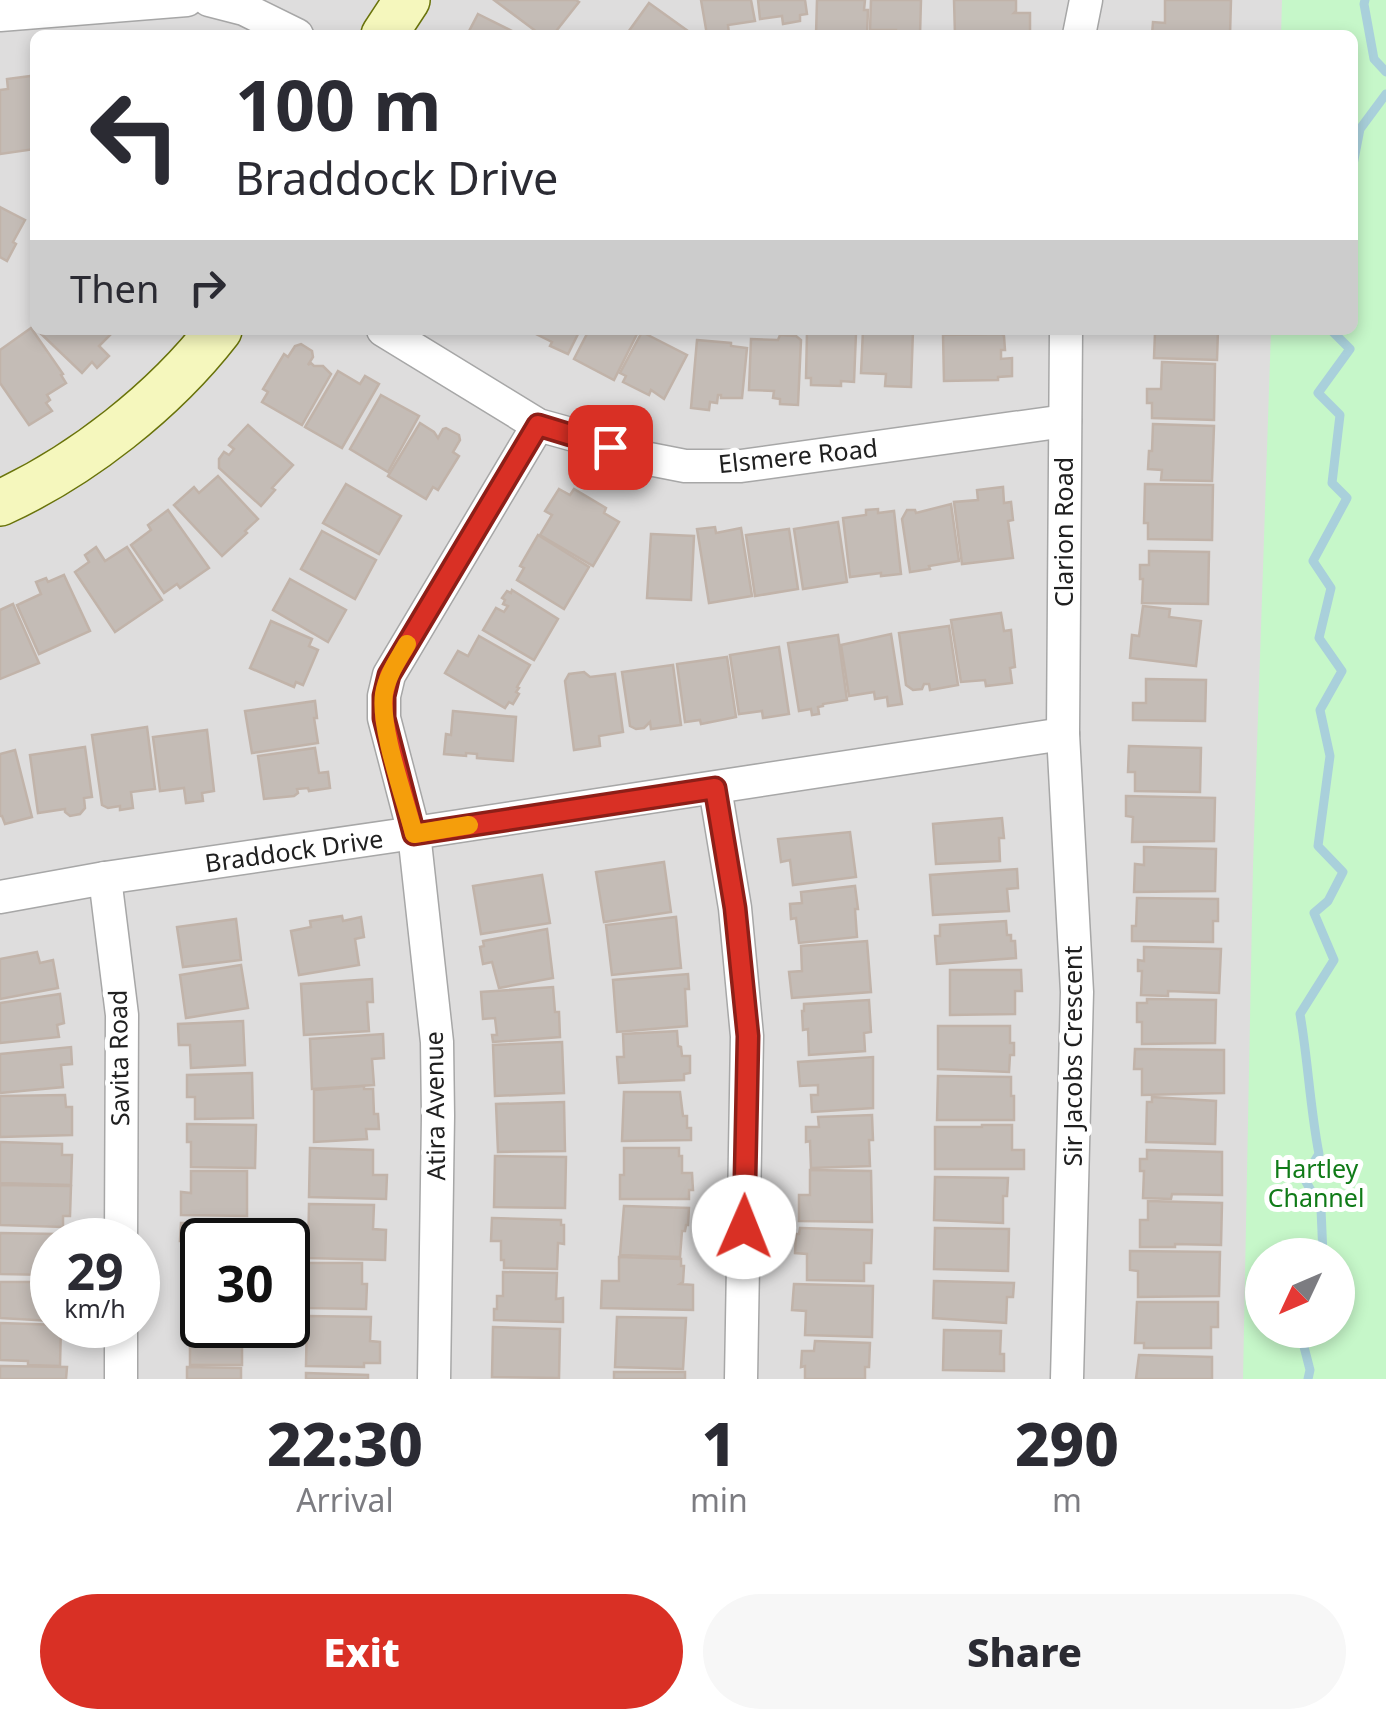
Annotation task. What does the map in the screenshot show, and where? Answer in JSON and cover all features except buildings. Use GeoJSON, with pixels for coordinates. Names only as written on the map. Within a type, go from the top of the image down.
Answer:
{"type":"FeatureCollection","features":[{"type":"Feature","properties":{"kind":"street"},"geometry":{"type":"LineString","coordinates":[[0,15],[186,0]]}},
{"type":"Feature","properties":{"kind":"street"},"geometry":{"type":"LineString","coordinates":[[209,0],[244,9],[287,30]]}},
{"type":"Feature","properties":{"kind":"street"},"geometry":{"type":"LineString","coordinates":[[387,30],[407,0]]}},
{"type":"Feature","properties":{"kind":"street"},"geometry":{"type":"LineString","coordinates":[[1080,30],[1086,0]]}},
{"type":"Feature","properties":{"kind":"street"},"geometry":{"type":"LineString","coordinates":[[0,503],[79,458],[155,399],[214,335]]}},
{"type":"Feature","properties":{"kind":"street","name":"Elsmere Road"},"geometry":{"type":"LineString","coordinates":[[391,335],[538,425],[634,456],[685,466],[741,466],[1065,421]]}},
{"type":"Feature","properties":{"kind":"street","name":"Clarion Road"},"geometry":{"type":"LineString","coordinates":[[1063,734],[1066,335]]}},
{"type":"Feature","properties":{"kind":"street","name":"Atira Avenue"},"geometry":{"type":"LineString","coordinates":[[434,1379],[436,1042],[414,834],[384,718],[384,696],[389,675],[538,425]]}},
{"type":"Feature","properties":{"kind":"street","name":"Braddock Drive"},"geometry":{"type":"LineString","coordinates":[[0,897],[1063,734]]}},
{"type":"Feature","properties":{"kind":"street","name":"Sir Jacobs Crescent"},"geometry":{"type":"LineString","coordinates":[[1063,734],[1078,992],[1067,1379]]}},
{"type":"Feature","properties":{"kind":"street"},"geometry":{"type":"LineString","coordinates":[[715,788],[735,908],[748,1036],[742,1379]]}},
{"type":"Feature","properties":{"kind":"street","name":"Savita Road"},"geometry":{"type":"LineString","coordinates":[[105,878],[122,1015],[121,1218]]}},
{"type":"Feature","properties":{"kind":"street"},"geometry":{"type":"LineString","coordinates":[[121,1348],[121,1379]]}},
{"type":"Feature","properties":{"kind":"shaded area"},"geometry":{"type":"Polygon","coordinates":[[[0,0],[1386,0],[1386,1379],[0,1379],[0,0]]]}},
{"type":"Feature","properties":{"kind":"green space","name":"Hartley Channel"},"geometry":{"type":"Polygon","coordinates":[[[1282,0],[1386,0],[1386,1379],[1243,1379],[1245,1276],[1245,1348],[1355,1348],[1355,1238],[1246,1238],[1253,865],[1271,335],[1358,335],[1358,30],[1281,30],[1282,0]]]}},
{"type":"Feature","properties":{"kind":"waterway"},"geometry":{"type":"LineString","coordinates":[[1365,0],[1374,59],[1386,72]]}},
{"type":"Feature","properties":{"kind":"waterway"},"geometry":{"type":"LineString","coordinates":[[1358,139],[1360,129],[1386,94]]}},
{"type":"Feature","properties":{"kind":"waterway"},"geometry":{"type":"LineString","coordinates":[[1322,1238],[1321,1209],[1304,1178],[1319,1154],[1300,1014],[1334,960],[1314,913],[1328,901],[1343,872],[1318,846],[1330,756],[1320,710],[1342,671],[1319,638],[1331,588],[1313,561],[1347,498],[1332,483],[1340,415],[1318,393],[1350,349],[1336,335]]}},
{"type":"Feature","properties":{"kind":"waterway"},"geometry":{"type":"LineString","coordinates":[[1304,1348],[1310,1370],[1308,1379]]}},
{"type":"Feature","properties":{"kind":"slow traffic"},"geometry":{"type":"LineString","coordinates":[[407,644],[389,675],[384,718],[414,834],[469,825]]}},
{"type":"Feature","properties":{"kind":"route"},"geometry":{"type":"LineString","coordinates":[[610,447],[538,425],[389,675],[384,718],[414,834],[715,788],[735,908],[748,1036],[744,1227]]}}]}
